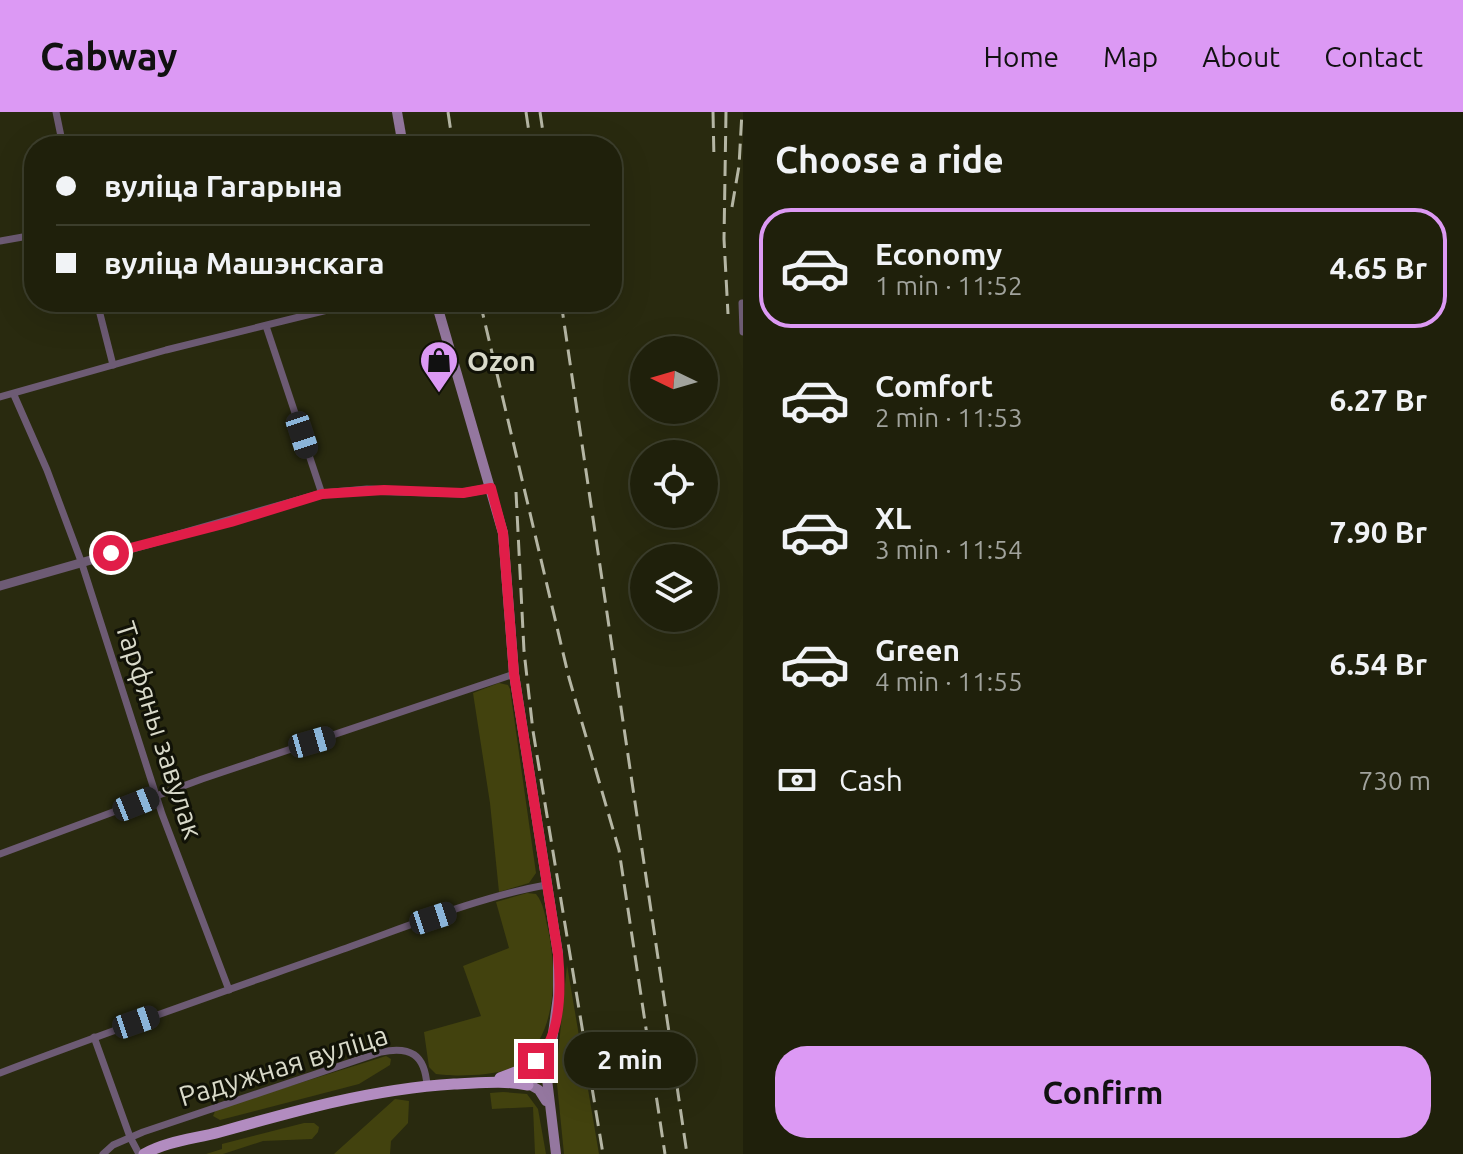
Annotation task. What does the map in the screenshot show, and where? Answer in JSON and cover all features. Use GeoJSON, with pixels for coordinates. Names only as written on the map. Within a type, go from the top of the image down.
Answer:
{"type":"FeatureCollection","features":[{"type":"Feature","properties":{"kind":"main road"},"geometry":{"type":"LineString","coordinates":[[397,112],[401,136]]}},
{"type":"Feature","properties":{"kind":"main road"},"geometry":{"type":"LineString","coordinates":[[439,312],[491,488],[505,548],[514,674],[559,965],[547,1076],[556,1154]]}},
{"type":"Feature","properties":{"kind":"main road"},"geometry":{"type":"LineString","coordinates":[[550,1113],[545,1098],[523,1075],[546,1049],[553,1030]]}},
{"type":"Feature","properties":{"kind":"main road"},"geometry":{"type":"LineString","coordinates":[[492,1081],[529,1066],[543,1066],[547,1076]]}},
{"type":"Feature","properties":{"kind":"main road"},"geometry":{"type":"LineString","coordinates":[[141,1154],[162,1145],[191,1141],[347,1098],[427,1086],[492,1081],[542,1085],[547,1076]]}},
{"type":"Feature","properties":{"kind":"main road"},"geometry":{"type":"LineString","coordinates":[[168,1154],[191,1141]]}},
{"type":"Feature","properties":{"kind":"street"},"geometry":{"type":"LineString","coordinates":[[56,112],[61,136]]}},
{"type":"Feature","properties":{"kind":"street"},"geometry":{"type":"LineString","coordinates":[[0,241],[24,237]]}},
{"type":"Feature","properties":{"kind":"street"},"geometry":{"type":"LineString","coordinates":[[742,303],[743,332]]}},
{"type":"Feature","properties":{"kind":"street"},"geometry":{"type":"LineString","coordinates":[[100,312],[113,365]]}},
{"type":"Feature","properties":{"kind":"street"},"geometry":{"type":"LineString","coordinates":[[0,397],[321,312]]}},
{"type":"Feature","properties":{"kind":"street"},"geometry":{"type":"LineString","coordinates":[[266,326],[322,494]]}},
{"type":"Feature","properties":{"kind":"street","name":"Тарфяны завулак"},"geometry":{"type":"LineString","coordinates":[[14,395],[47,470],[81,561],[156,796],[229,990]]}},
{"type":"Feature","properties":{"kind":"street"},"geometry":{"type":"LineString","coordinates":[[0,586],[322,494],[384,490],[463,493],[491,488]]}},
{"type":"Feature","properties":{"kind":"street"},"geometry":{"type":"LineString","coordinates":[[0,854],[156,796],[514,674]]}},
{"type":"Feature","properties":{"kind":"street"},"geometry":{"type":"LineString","coordinates":[[0,1073],[94,1037],[504,895],[546,885]]}},
{"type":"Feature","properties":{"kind":"street"},"geometry":{"type":"LineString","coordinates":[[94,1037],[130,1137],[141,1154]]}},
{"type":"Feature","properties":{"kind":"street","name":"Радужная вуліца"},"geometry":{"type":"LineString","coordinates":[[103,1154],[130,1137],[391,1050],[406,1050],[419,1058],[426,1071],[427,1086]]}},
{"type":"Feature","properties":{"kind":"shaded area"},"geometry":{"type":"Polygon","coordinates":[[[499,683],[508,685],[510,689],[536,873],[529,883],[499,892],[490,803],[473,693],[499,683]]]}},
{"type":"Feature","properties":{"kind":"shaded area"},"geometry":{"type":"Polygon","coordinates":[[[527,893],[536,894],[541,902],[553,964],[552,1000],[542,1035],[521,1063],[504,1071],[436,1074],[429,1067],[424,1032],[481,1016],[463,966],[509,948],[496,902],[527,893]]]}},
{"type":"Feature","properties":{"kind":"shaded area"},"geometry":{"type":"Polygon","coordinates":[[[567,965],[599,1154],[564,1154],[556,1074],[567,965]]]}},
{"type":"Feature","properties":{"kind":"shaded area"},"geometry":{"type":"Polygon","coordinates":[[[386,1056],[391,1059],[390,1065],[359,1084],[220,1120],[213,1116],[216,1109],[386,1056]]]}},
{"type":"Feature","properties":{"kind":"shaded area"},"geometry":{"type":"Polygon","coordinates":[[[490,1093],[527,1094],[538,1109],[546,1154],[535,1154],[533,1107],[492,1109],[490,1093]]]}},
{"type":"Feature","properties":{"kind":"shaded area"},"geometry":{"type":"Polygon","coordinates":[[[395,1099],[409,1101],[408,1123],[391,1141],[390,1154],[334,1154],[395,1099]]]}},
{"type":"Feature","properties":{"kind":"shaded area"},"geometry":{"type":"Polygon","coordinates":[[[314,1123],[319,1127],[312,1139],[263,1141],[223,1154],[206,1154],[222,1149],[222,1144],[314,1123]]]}},
{"type":"Feature","properties":{"kind":"railway"},"geometry":{"type":"LineString","coordinates":[[448,112],[452,136]]}},
{"type":"Feature","properties":{"kind":"railway"},"geometry":{"type":"LineString","coordinates":[[526,112],[530,136]]}},
{"type":"Feature","properties":{"kind":"railway"},"geometry":{"type":"LineString","coordinates":[[540,112],[544,136]]}},
{"type":"Feature","properties":{"kind":"railway"},"geometry":{"type":"LineString","coordinates":[[713,112],[714,160]]}},
{"type":"Feature","properties":{"kind":"railway"},"geometry":{"type":"LineString","coordinates":[[726,112],[724,239],[728,314]]}},
{"type":"Feature","properties":{"kind":"railway"},"geometry":{"type":"LineString","coordinates":[[732,207],[739,166],[742,112]]}},
{"type":"Feature","properties":{"kind":"railway"},"geometry":{"type":"LineString","coordinates":[[482,312],[569,678],[619,850],[665,1154]]}},
{"type":"Feature","properties":{"kind":"railway"},"geometry":{"type":"LineString","coordinates":[[562,312],[687,1154]]}},
{"type":"Feature","properties":{"kind":"railway"},"geometry":{"type":"LineString","coordinates":[[516,492],[524,651],[533,731],[603,1154]]}},
{"type":"Feature","properties":{"kind":"place","name":"Ozon"},"geometry":{"type":"Point","coordinates":[439,394]}},
{"type":"Feature","properties":{"kind":"route"},"geometry":{"type":"LineString","coordinates":[[111,553],[231,522],[322,494],[367,490],[463,493],[491,488],[503,533],[514,674],[560,975],[553,1030],[546,1049],[536,1061]]}}]}
